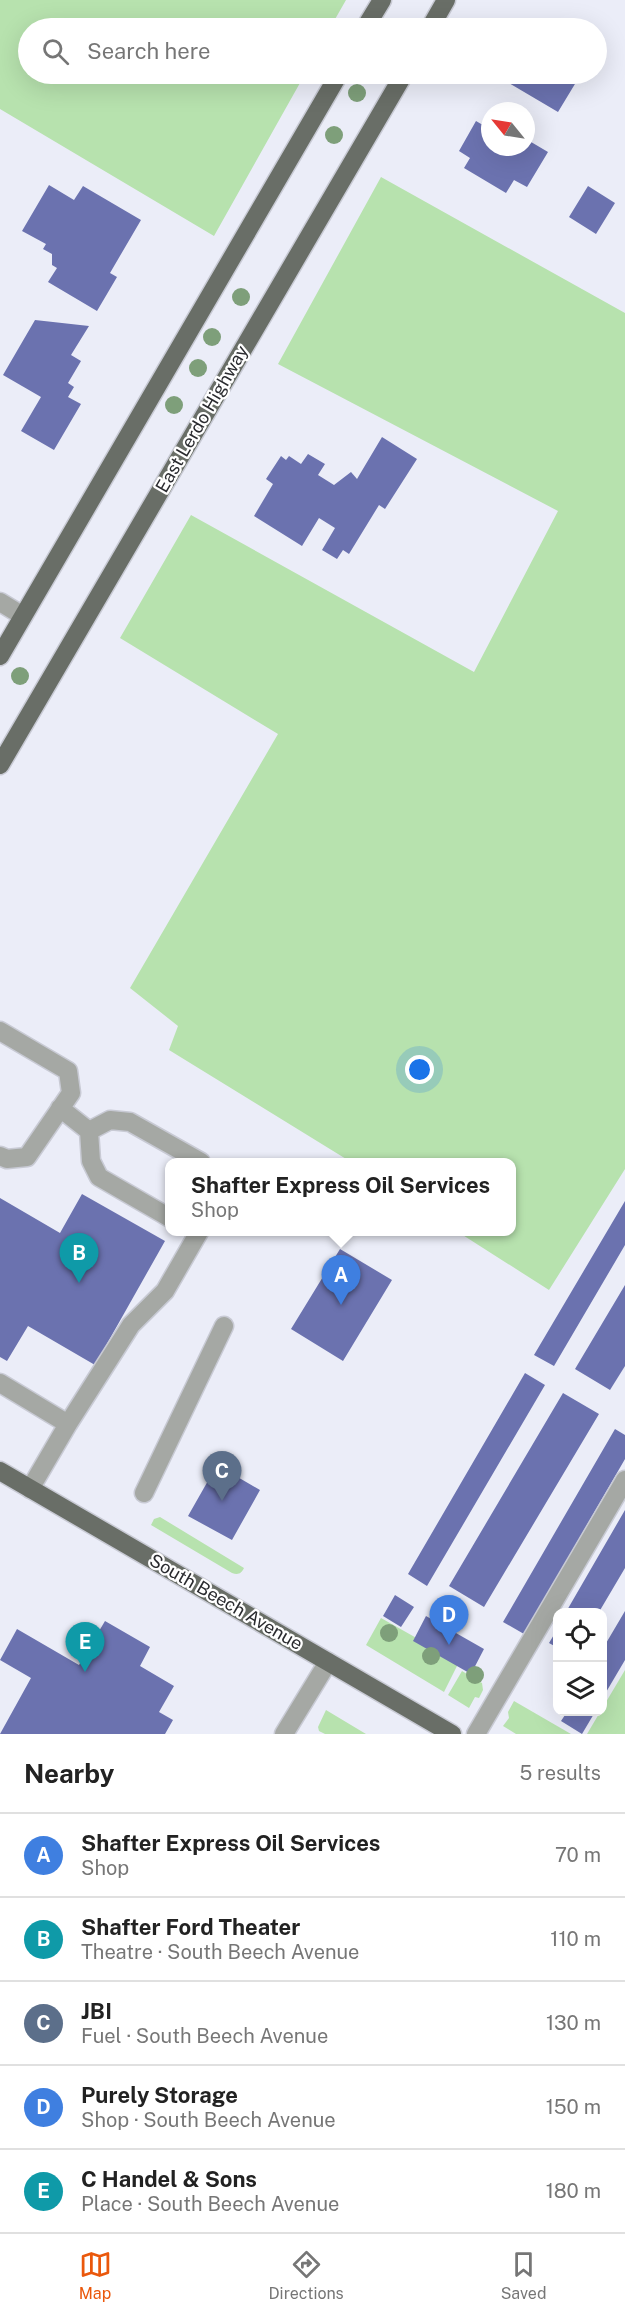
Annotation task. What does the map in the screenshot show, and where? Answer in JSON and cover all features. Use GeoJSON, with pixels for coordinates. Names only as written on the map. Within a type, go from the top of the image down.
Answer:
{"type":"FeatureCollection","features":[{"type":"Feature","properties":{"kind":"main road"},"geometry":{"type":"LineString","coordinates":[[371,18],[382,0]]}},
{"type":"Feature","properties":{"kind":"main road"},"geometry":{"type":"LineString","coordinates":[[436,18],[446,0]]}},
{"type":"Feature","properties":{"kind":"main road"},"geometry":{"type":"LineString","coordinates":[[0,656],[333,84]]}},
{"type":"Feature","properties":{"kind":"main road","name":"East Lerdo Highway"},"geometry":{"type":"LineString","coordinates":[[0,765],[398,84]]}},
{"type":"Feature","properties":{"kind":"main road","name":"South Beech Avenue"},"geometry":{"type":"LineString","coordinates":[[0,1471],[452,1734]]}},
{"type":"Feature","properties":{"kind":"lane"},"geometry":{"type":"LineString","coordinates":[[0,602],[23,616]]}},
{"type":"Feature","properties":{"kind":"lane"},"geometry":{"type":"LineString","coordinates":[[0,1156],[7,1160],[27,1157],[71,1093],[68,1071],[2,1038]]}},
{"type":"Feature","properties":{"kind":"lane"},"geometry":{"type":"LineString","coordinates":[[60,1108],[89,1131],[91,1161],[99,1177],[165,1215]]}},
{"type":"Feature","properties":{"kind":"lane"},"geometry":{"type":"LineString","coordinates":[[89,1131],[110,1120],[130,1122],[194,1158]]}},
{"type":"Feature","properties":{"kind":"lane"},"geometry":{"type":"LineString","coordinates":[[30,1489],[131,1325],[165,1291],[195,1236]]}},
{"type":"Feature","properties":{"kind":"lane"},"geometry":{"type":"LineString","coordinates":[[144,1493],[224,1326]]}},
{"type":"Feature","properties":{"kind":"lane"},"geometry":{"type":"LineString","coordinates":[[0,1383],[68,1424]]}},
{"type":"Feature","properties":{"kind":"lane"},"geometry":{"type":"LineString","coordinates":[[476,1734],[625,1480]]}},
{"type":"Feature","properties":{"kind":"lane"},"geometry":{"type":"LineString","coordinates":[[284,1734],[328,1662]]}},
{"type":"Feature","properties":{"kind":"green space"},"geometry":{"type":"Polygon","coordinates":[[[0,0],[346,0],[336,18],[18,18],[18,84],[299,84],[214,236],[0,109],[0,0]]]}},
{"type":"Feature","properties":{"kind":"green space"},"geometry":{"type":"Polygon","coordinates":[[[381,177],[625,313],[625,1169],[549,1290],[464,1236],[516,1236],[516,1158],[344,1158],[169,1050],[178,1026],[130,988],[278,734],[120,638],[191,515],[474,672],[558,511],[278,364],[381,177]]]}},
{"type":"Feature","properties":{"kind":"green space"},"geometry":{"type":"Polygon","coordinates":[[[160,1517],[244,1568],[243,1570],[239,1574],[232,1573],[151,1525],[154,1519],[160,1517]]]}},
{"type":"Feature","properties":{"kind":"green space"},"geometry":{"type":"Polygon","coordinates":[[[381,1618],[459,1662],[444,1692],[366,1645],[381,1618]]]}},
{"type":"Feature","properties":{"kind":"green space"},"geometry":{"type":"Polygon","coordinates":[[[625,1670],[625,1734],[587,1734],[598,1716],[607,1716],[607,1700],[625,1670]]]}},
{"type":"Feature","properties":{"kind":"green space"},"geometry":{"type":"Polygon","coordinates":[[[462,1671],[482,1683],[483,1690],[479,1698],[475,1697],[469,1708],[448,1695],[462,1671]]]}},
{"type":"Feature","properties":{"kind":"green space"},"geometry":{"type":"Polygon","coordinates":[[[514,1701],[571,1734],[516,1734],[503,1726],[509,1718],[508,1712],[514,1701]]]}},
{"type":"Feature","properties":{"kind":"green space"},"geometry":{"type":"Polygon","coordinates":[[[326,1710],[366,1734],[325,1734],[319,1731],[318,1727],[326,1710]]]}},
{"type":"Feature","properties":{"kind":"building"},"geometry":{"type":"Polygon","coordinates":[[[510,84],[575,84],[558,112],[510,84]]]}},
{"type":"Feature","properties":{"kind":"building"},"geometry":{"type":"Polygon","coordinates":[[[476,121],[481,124],[481,156],[535,156],[535,144],[548,152],[527,187],[514,180],[506,193],[464,168],[470,158],[459,151],[476,121]]]}},
{"type":"Feature","properties":{"kind":"building"},"geometry":{"type":"Polygon","coordinates":[[[49,185],[74,200],[83,186],[141,220],[110,273],[117,277],[97,311],[48,282],[57,268],[52,265],[52,254],[43,249],[46,244],[22,231],[49,185]]]}},
{"type":"Feature","properties":{"kind":"building"},"geometry":{"type":"Polygon","coordinates":[[[588,186],[615,203],[596,234],[569,217],[588,186]]]}},
{"type":"Feature","properties":{"kind":"building"},"geometry":{"type":"Polygon","coordinates":[[[35,320],[89,326],[71,355],[81,361],[68,383],[74,387],[68,397],[81,404],[54,450],[21,431],[41,397],[3,375],[35,320]]]}},
{"type":"Feature","properties":{"kind":"building"},"geometry":{"type":"Polygon","coordinates":[[[382,437],[417,459],[385,509],[379,505],[349,554],[343,550],[337,559],[322,550],[335,528],[319,518],[302,546],[254,516],[273,484],[266,479],[281,456],[286,460],[289,456],[301,464],[308,454],[325,464],[318,475],[334,485],[351,472],[357,479],[382,437]]]}},
{"type":"Feature","properties":{"kind":"building"},"geometry":{"type":"Polygon","coordinates":[[[82,1194],[165,1241],[95,1365],[28,1326],[7,1361],[0,1357],[0,1198],[60,1233],[82,1194]]]}},
{"type":"Feature","properties":{"kind":"building"},"geometry":{"type":"Polygon","coordinates":[[[625,1201],[625,1245],[554,1366],[534,1355],[625,1201]]]}},
{"type":"Feature","properties":{"kind":"building"},"geometry":{"type":"Polygon","coordinates":[[[340,1249],[392,1280],[343,1361],[291,1329],[340,1249]]]}},
{"type":"Feature","properties":{"kind":"building"},"geometry":{"type":"Polygon","coordinates":[[[625,1285],[625,1366],[610,1390],[575,1369],[625,1285]]]}},
{"type":"Feature","properties":{"kind":"building"},"geometry":{"type":"Polygon","coordinates":[[[525,1373],[545,1385],[427,1586],[408,1574],[525,1373]]]}},
{"type":"Feature","properties":{"kind":"building"},"geometry":{"type":"Polygon","coordinates":[[[563,1393],[599,1414],[484,1607],[449,1586],[563,1393]]]}},
{"type":"Feature","properties":{"kind":"building"},"geometry":{"type":"Polygon","coordinates":[[[615,1429],[625,1435],[625,1459],[524,1634],[503,1622],[615,1429]]]}},
{"type":"Feature","properties":{"kind":"building"},"geometry":{"type":"Polygon","coordinates":[[[217,1465],[260,1490],[232,1540],[188,1516],[217,1465]]]}},
{"type":"Feature","properties":{"kind":"building"},"geometry":{"type":"Polygon","coordinates":[[[625,1510],[625,1568],[601,1608],[568,1608],[625,1510]]]}},
{"type":"Feature","properties":{"kind":"building"},"geometry":{"type":"Polygon","coordinates":[[[395,1595],[414,1607],[401,1627],[383,1616],[395,1595]]]}},
{"type":"Feature","properties":{"kind":"building"},"geometry":{"type":"Polygon","coordinates":[[[625,1611],[625,1660],[607,1691],[607,1662],[607,1642],[625,1611]]]}},
{"type":"Feature","properties":{"kind":"building"},"geometry":{"type":"Polygon","coordinates":[[[426,1616],[484,1649],[471,1674],[413,1641],[426,1616]]]}},
{"type":"Feature","properties":{"kind":"building"},"geometry":{"type":"Polygon","coordinates":[[[105,1621],[150,1647],[140,1666],[174,1686],[159,1712],[173,1720],[165,1734],[0,1734],[31,1678],[0,1660],[17,1629],[79,1665],[105,1621]]]}},
{"type":"Feature","properties":{"kind":"building"},"geometry":{"type":"Polygon","coordinates":[[[564,1716],[593,1716],[582,1734],[561,1721],[564,1716]]]}},
{"type":"Feature","properties":{"kind":"place","name":"Shafter Ford Theater"},"geometry":{"type":"Point","coordinates":[79,1283]}},
{"type":"Feature","properties":{"kind":"place","name":"Shafter Express Oil Services"},"geometry":{"type":"Point","coordinates":[341,1305]}},
{"type":"Feature","properties":{"kind":"place","name":"JBI"},"geometry":{"type":"Point","coordinates":[222,1501]}},
{"type":"Feature","properties":{"kind":"place","name":"Purely Storage"},"geometry":{"type":"Point","coordinates":[449,1645]}},
{"type":"Feature","properties":{"kind":"place","name":"C Handel & Sons"},"geometry":{"type":"Point","coordinates":[85,1672]}}]}
